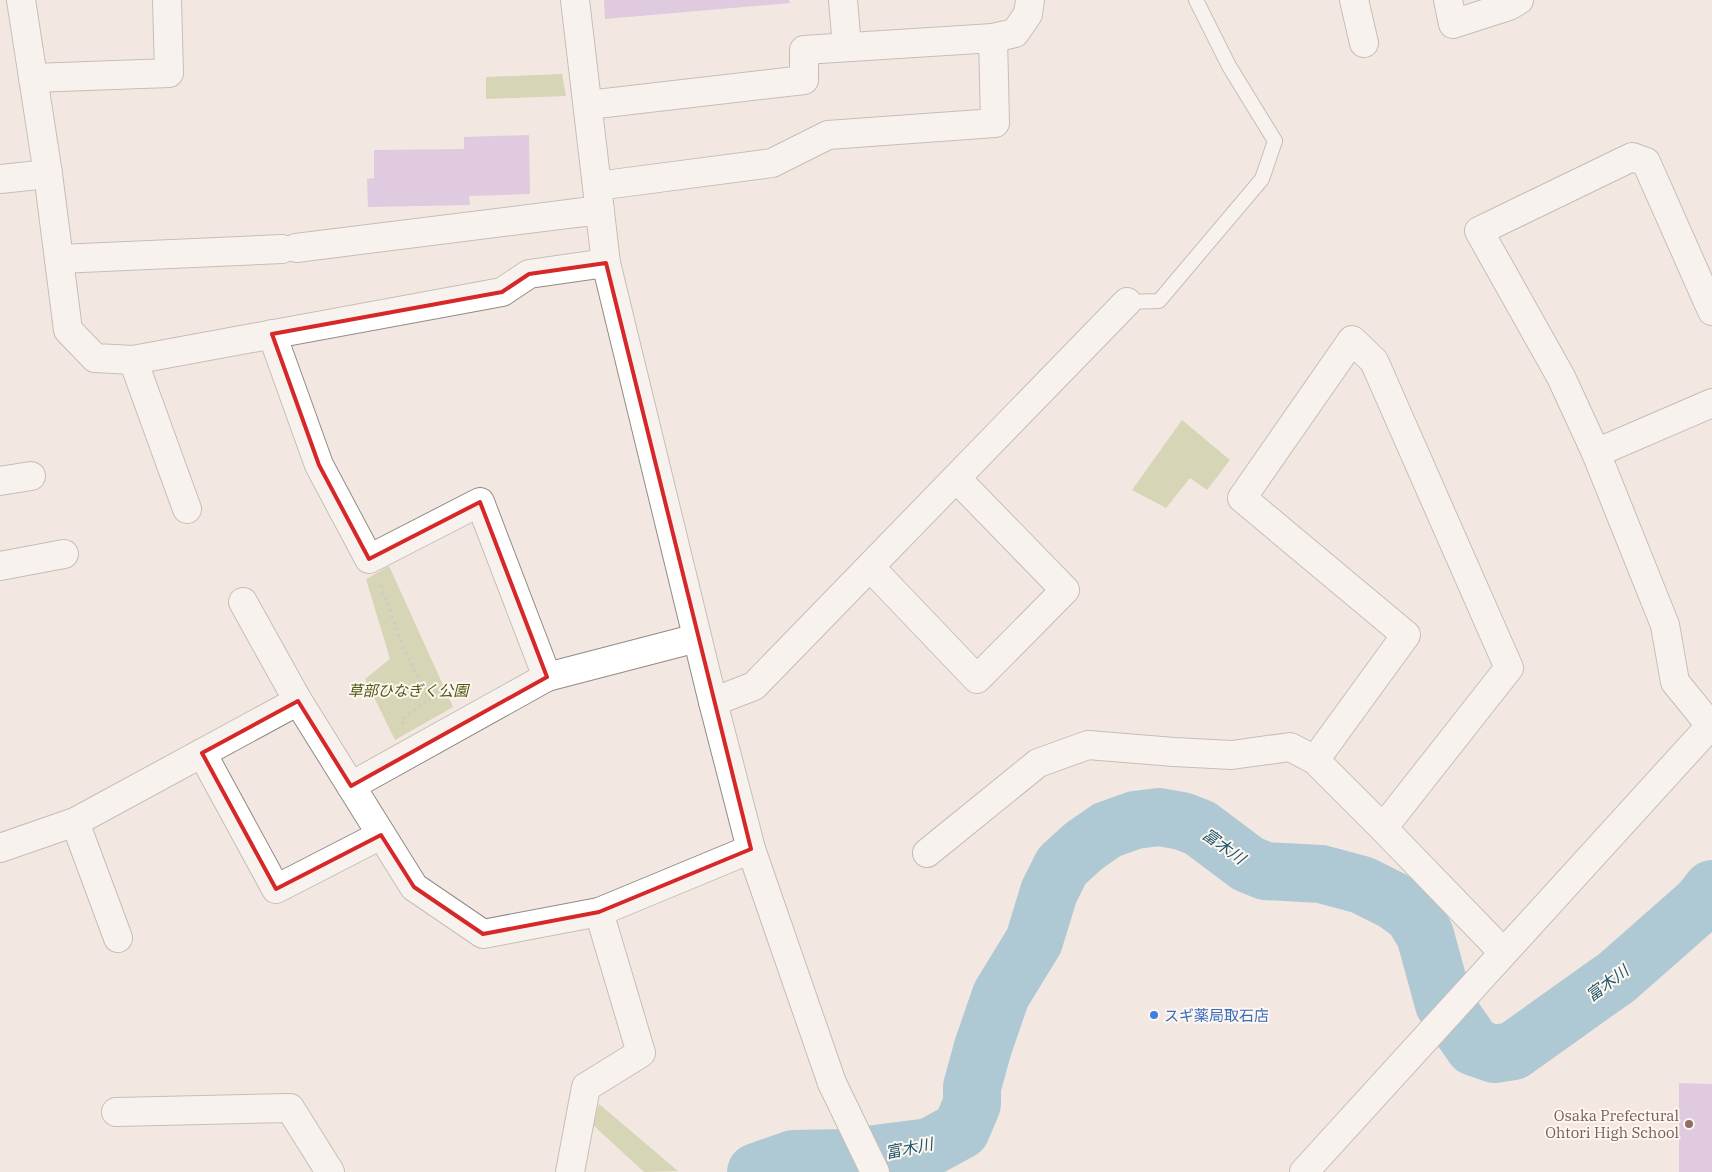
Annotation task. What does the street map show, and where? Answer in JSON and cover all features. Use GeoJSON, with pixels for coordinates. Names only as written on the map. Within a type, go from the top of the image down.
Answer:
{"type":"FeatureCollection","features":[{"type":"Feature","properties":{"kind":"street"},"geometry":{"type":"LineString","coordinates":[[21,0],[48,174],[68,330],[95,358],[133,360],[502,292],[528,274],[606,263]]}},
{"type":"Feature","properties":{"kind":"street"},"geometry":{"type":"LineString","coordinates":[[33,78],[169,73],[167,0]]}},
{"type":"Feature","properties":{"kind":"street"},"geometry":{"type":"LineString","coordinates":[[575,0],[606,263],[713,702],[752,849],[832,1083],[875,1172]]}},
{"type":"Feature","properties":{"kind":"street"},"geometry":{"type":"LineString","coordinates":[[843,0],[847,47]]}},
{"type":"Feature","properties":{"kind":"street"},"geometry":{"type":"LineString","coordinates":[[588,105],[804,80],[804,50],[993,38],[1015,34],[1028,14],[1030,0]]}},
{"type":"Feature","properties":{"kind":"street"},"geometry":{"type":"LineString","coordinates":[[1354,0],[1364,43]]}},
{"type":"Feature","properties":{"kind":"street"},"geometry":{"type":"LineString","coordinates":[[1448,0],[1453,24],[1509,6],[1518,0]]}},
{"type":"Feature","properties":{"kind":"street"},"geometry":{"type":"LineString","coordinates":[[59,259],[289,249],[599,198],[772,163],[828,135],[995,124],[993,38]]}},
{"type":"Feature","properties":{"kind":"street"},"geometry":{"type":"LineString","coordinates":[[1304,1172],[1711,724],[1675,682],[1665,625],[1596,453],[1561,377],[1478,231],[1632,157],[1646,162],[1712,311]]}},
{"type":"Feature","properties":{"kind":"street"},"geometry":{"type":"LineString","coordinates":[[0,179],[48,174]]}},
{"type":"Feature","properties":{"kind":"street"},"geometry":{"type":"LineString","coordinates":[[713,702],[754,686],[1127,302]]}},
{"type":"Feature","properties":{"kind":"street"},"geometry":{"type":"LineString","coordinates":[[272,334],[319,465],[369,559],[480,502],[548,678]]}},
{"type":"Feature","properties":{"kind":"street"},"geometry":{"type":"LineString","coordinates":[[1315,760],[1406,636],[1242,498],[1352,340],[1374,361],[1509,668],[1384,828]]}},
{"type":"Feature","properties":{"kind":"street"},"geometry":{"type":"LineString","coordinates":[[133,360],[187,509]]}},
{"type":"Feature","properties":{"kind":"street"},"geometry":{"type":"LineString","coordinates":[[1596,453],[1712,402]]}},
{"type":"Feature","properties":{"kind":"street"},"geometry":{"type":"LineString","coordinates":[[0,481],[31,476]]}},
{"type":"Feature","properties":{"kind":"street"},"geometry":{"type":"LineString","coordinates":[[870,567],[977,679],[1066,590],[956,478]]}},
{"type":"Feature","properties":{"kind":"street"},"geometry":{"type":"LineString","coordinates":[[0,566],[64,554]]}},
{"type":"Feature","properties":{"kind":"street"},"geometry":{"type":"LineString","coordinates":[[243,602],[298,701],[414,887],[483,934],[599,912],[752,849]]}},
{"type":"Feature","properties":{"kind":"street"},"geometry":{"type":"LineString","coordinates":[[351,786],[548,678],[697,638]]}},
{"type":"Feature","properties":{"kind":"street"},"geometry":{"type":"LineString","coordinates":[[0,848],[75,822],[298,701]]}},
{"type":"Feature","properties":{"kind":"street"},"geometry":{"type":"LineString","coordinates":[[927,853],[1038,763],[1088,745],[1232,755],[1290,747],[1315,760],[1384,828],[1503,952]]}},
{"type":"Feature","properties":{"kind":"street"},"geometry":{"type":"LineString","coordinates":[[202,753],[276,889],[381,835]]}},
{"type":"Feature","properties":{"kind":"street"},"geometry":{"type":"LineString","coordinates":[[75,822],[118,938]]}},
{"type":"Feature","properties":{"kind":"street"},"geometry":{"type":"LineString","coordinates":[[570,1172],[586,1087],[641,1053],[599,912]]}},
{"type":"Feature","properties":{"kind":"street"},"geometry":{"type":"LineString","coordinates":[[116,1112],[290,1108],[330,1172]]}},
{"type":"Feature","properties":{"kind":"lane"},"geometry":{"type":"LineString","coordinates":[[1127,302],[1159,301],[1262,179],[1275,141],[1229,66],[1196,0]]}},
{"type":"Feature","properties":{"kind":"path"},"geometry":{"type":"LineString","coordinates":[[382,588],[403,647],[428,699],[444,711],[458,727]]}},
{"type":"Feature","properties":{"kind":"path"},"geometry":{"type":"LineString","coordinates":[[402,719],[428,699]]}},
{"type":"Feature","properties":{"kind":"highlighted area"},"geometry":{"type":"Polygon","coordinates":[[[606,263],[751,849],[599,912],[483,934],[414,887],[381,835],[276,889],[202,753],[298,701],[351,786],[547,677],[480,502],[369,559],[319,465],[272,334],[502,292],[529,274],[606,263]]]}},
{"type":"Feature","properties":{"kind":"green space"},"geometry":{"type":"Polygon","coordinates":[[[562,74],[566,96],[486,99],[486,77],[562,74]]]}},
{"type":"Feature","properties":{"kind":"green space"},"geometry":{"type":"Polygon","coordinates":[[[1182,420],[1230,460],[1207,490],[1190,478],[1166,508],[1132,490],[1182,420]]]}},
{"type":"Feature","properties":{"kind":"green space","name":"草部ひなぎく公園"},"geometry":{"type":"Polygon","coordinates":[[[389,566],[453,707],[395,740],[365,679],[390,659],[366,579],[389,566]]]}},
{"type":"Feature","properties":{"kind":"green space"},"geometry":{"type":"Polygon","coordinates":[[[599,1104],[678,1171],[644,1172],[593,1125],[599,1104]]]}},
{"type":"Feature","properties":{"kind":"building"},"geometry":{"type":"Polygon","coordinates":[[[604,0],[789,0],[790,3],[605,19],[604,0]]]}},
{"type":"Feature","properties":{"kind":"building"},"geometry":{"type":"Polygon","coordinates":[[[529,135],[530,194],[469,196],[470,205],[368,207],[367,179],[374,178],[374,150],[464,149],[464,137],[529,135]]]}},
{"type":"Feature","properties":{"kind":"building"},"geometry":{"type":"Polygon","coordinates":[[[1679,1083],[1712,1084],[1712,1172],[1679,1172],[1679,1083]]]}},
{"type":"Feature","properties":{"kind":"waterway","name":"富木川"},"geometry":{"type":"LineString","coordinates":[[756,1172],[793,1159],[844,1158],[930,1147],[961,1130],[972,1104],[972,1087],[983,1047],[1001,995],[1034,941],[1049,892],[1062,866],[1084,846],[1107,830],[1135,820],[1159,817],[1182,821],[1200,828],[1248,864],[1265,871],[1321,874],[1362,885],[1394,901],[1413,915],[1425,935],[1444,1004],[1474,1047],[1494,1054],[1513,1051],[1617,977],[1701,903],[1712,889]]}},
{"type":"Feature","properties":{"kind":"place","name":"スギ薬局取石店"},"geometry":{"type":"Point","coordinates":[1154,1015]}},
{"type":"Feature","properties":{"kind":"place","name":"Osaka Prefectural Ohtori High School"},"geometry":{"type":"Point","coordinates":[1689,1124]}}]}
